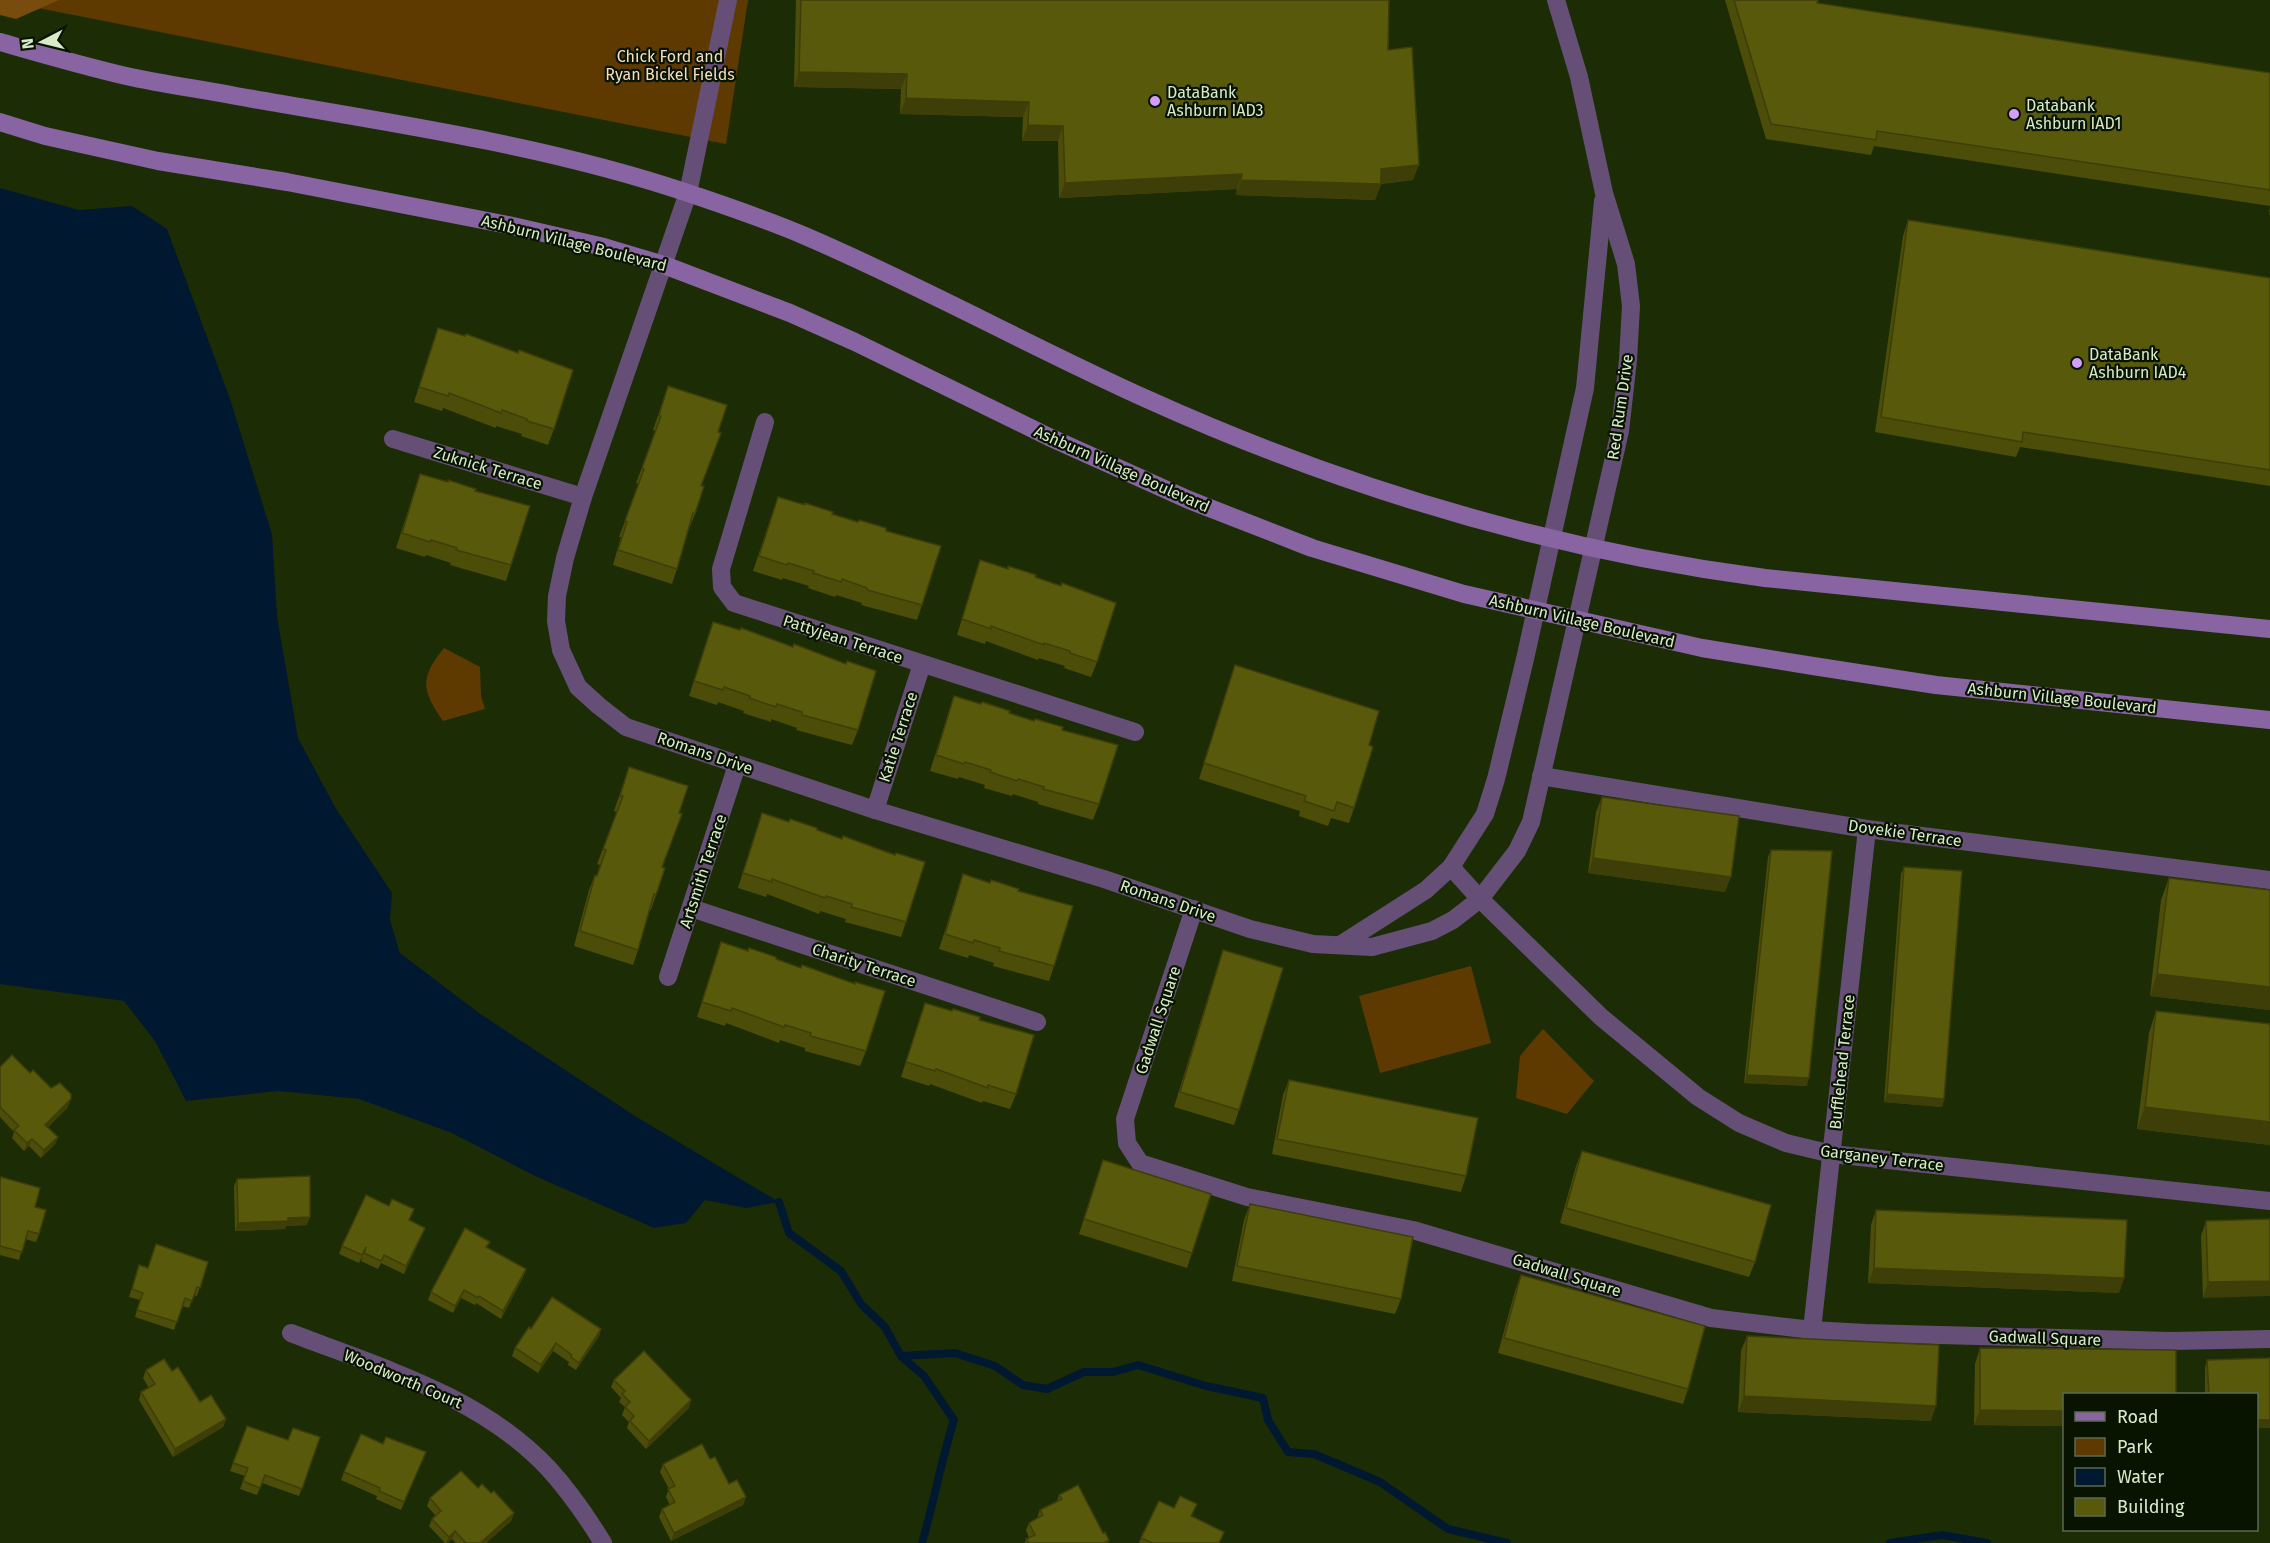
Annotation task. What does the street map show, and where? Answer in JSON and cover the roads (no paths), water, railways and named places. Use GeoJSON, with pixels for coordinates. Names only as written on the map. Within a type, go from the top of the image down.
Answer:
{"type":"FeatureCollection","features":[{"type":"Feature","properties":{"kind":"main road"},"geometry":{"type":"LineString","coordinates":[[0,42],[130,77],[454,135],[586,162],[688,193],[801,234],[890,274],[1150,401],[1232,436],[1325,471],[1492,523],[1593,548],[1697,569],[1765,578],[2270,629]]}},
{"type":"Feature","properties":{"kind":"main road","name":"Ashburn Village Boulevard"},"geometry":{"type":"LineString","coordinates":[[0,123],[45,136],[158,161],[288,182],[513,226],[604,247],[664,265],[790,313],[844,337],[1049,437],[1189,500],[1323,551],[1464,594],[1702,648],[1936,685],[2270,720]]}},
{"type":"Feature","properties":{"kind":"street","name":"Romans Drive"},"geometry":{"type":"LineString","coordinates":[[728,0],[688,193],[583,497],[565,558],[557,596],[556,621],[561,650],[578,687],[626,727],[875,810],[1104,879],[1251,929],[1312,944],[1372,947],[1432,931],[1453,920],[1480,899],[1517,851],[1530,822],[1575,620]]}},
{"type":"Feature","properties":{"kind":"street","name":"Red Rum Drive"},"geometry":{"type":"LineString","coordinates":[[1556,0],[1579,77],[1604,193],[1626,264],[1631,306],[1620,431],[1575,620]]}},
{"type":"Feature","properties":{"kind":"street","name":"Red Rum Drive"},"geometry":{"type":"LineString","coordinates":[[1535,610],[1585,388],[1604,193]]}},
{"type":"Feature","properties":{"kind":"street","name":"Pattyjean Terrace"},"geometry":{"type":"LineString","coordinates":[[765,422],[721,569],[722,587],[734,603],[1135,732]]}},
{"type":"Feature","properties":{"kind":"street","name":"Zuknick Terrace"},"geometry":{"type":"LineString","coordinates":[[393,439],[583,497]]}},
{"type":"Feature","properties":{"kind":"street"},"geometry":{"type":"LineString","coordinates":[[1340,945],[1409,903],[1451,867],[1485,814],[1496,779],[1535,610]]}},
{"type":"Feature","properties":{"kind":"street","name":"Katie Terrace"},"geometry":{"type":"LineString","coordinates":[[875,810],[922,664]]}},
{"type":"Feature","properties":{"kind":"street","name":"Artsmith Terrace"},"geometry":{"type":"LineString","coordinates":[[668,977],[737,765]]}},
{"type":"Feature","properties":{"kind":"street","name":"Dovekie Terrace"},"geometry":{"type":"LineString","coordinates":[[1541,776],[1867,828],[2270,880]]}},
{"type":"Feature","properties":{"kind":"street","name":"Bufflehead Terrace"},"geometry":{"type":"LineString","coordinates":[[1812,1330],[1867,828]]}},
{"type":"Feature","properties":{"kind":"street","name":"Garganey Terrace"},"geometry":{"type":"LineString","coordinates":[[1451,867],[1480,899],[1601,1017],[1698,1097],[1739,1123],[1786,1143],[1832,1154],[2270,1201]]}},
{"type":"Feature","properties":{"kind":"street","name":"Charity Terrace"},"geometry":{"type":"LineString","coordinates":[[691,908],[1037,1022]]}},
{"type":"Feature","properties":{"kind":"street","name":"Gadwall Square"},"geometry":{"type":"LineString","coordinates":[[1194,909],[1125,1119],[1127,1143],[1140,1163],[1247,1197],[1413,1230],[1711,1318],[1812,1330],[2171,1341],[2270,1339]]}},
{"type":"Feature","properties":{"kind":"street","name":"Woodworth Court"},"geometry":{"type":"LineString","coordinates":[[291,1333],[432,1388],[475,1409],[514,1437],[548,1468],[578,1502],[603,1543]]}},
{"type":"Feature","properties":{"kind":"water"},"geometry":{"type":"Polygon","coordinates":[[[0,188],[79,210],[132,206],[167,229],[230,399],[272,534],[277,616],[298,738],[335,807],[392,893],[390,920],[400,953],[479,1013],[635,1116],[779,1202],[746,1208],[705,1200],[686,1223],[654,1228],[535,1176],[452,1133],[359,1099],[278,1091],[186,1101],[155,1041],[124,1001],[0,984],[0,188]]]}},
{"type":"Feature","properties":{"kind":"waterway"},"geometry":{"type":"LineString","coordinates":[[779,1202],[789,1233],[841,1271],[861,1304],[885,1327],[901,1356],[924,1376],[954,1420],[922,1543]]}},
{"type":"Feature","properties":{"kind":"waterway"},"geometry":{"type":"LineString","coordinates":[[901,1356],[955,1353],[995,1366],[1023,1385],[1047,1389],[1084,1372],[1113,1372],[1138,1365],[1206,1386],[1263,1398],[1268,1420],[1288,1452],[1314,1454],[1380,1482],[1448,1529],[1507,1543]]}},
{"type":"Feature","properties":{"kind":"waterway"},"geometry":{"type":"LineString","coordinates":[[1890,1543],[1942,1535],[1987,1543]]}},
{"type":"Feature","properties":{"kind":"place","name":"DataBank Ashburn IAD3"},"geometry":{"type":"Point","coordinates":[1155,101]}},
{"type":"Feature","properties":{"kind":"place","name":"Databank Ashburn IAD1"},"geometry":{"type":"Point","coordinates":[2014,114]}},
{"type":"Feature","properties":{"kind":"place","name":"DataBank Ashburn IAD4"},"geometry":{"type":"Point","coordinates":[2077,363]}},
{"type":"Feature","properties":{"kind":"park label","name":"Chick Ford and Ryan Bickel Fields"},"geometry":{"type":"Point","coordinates":[670,65]}}]}
